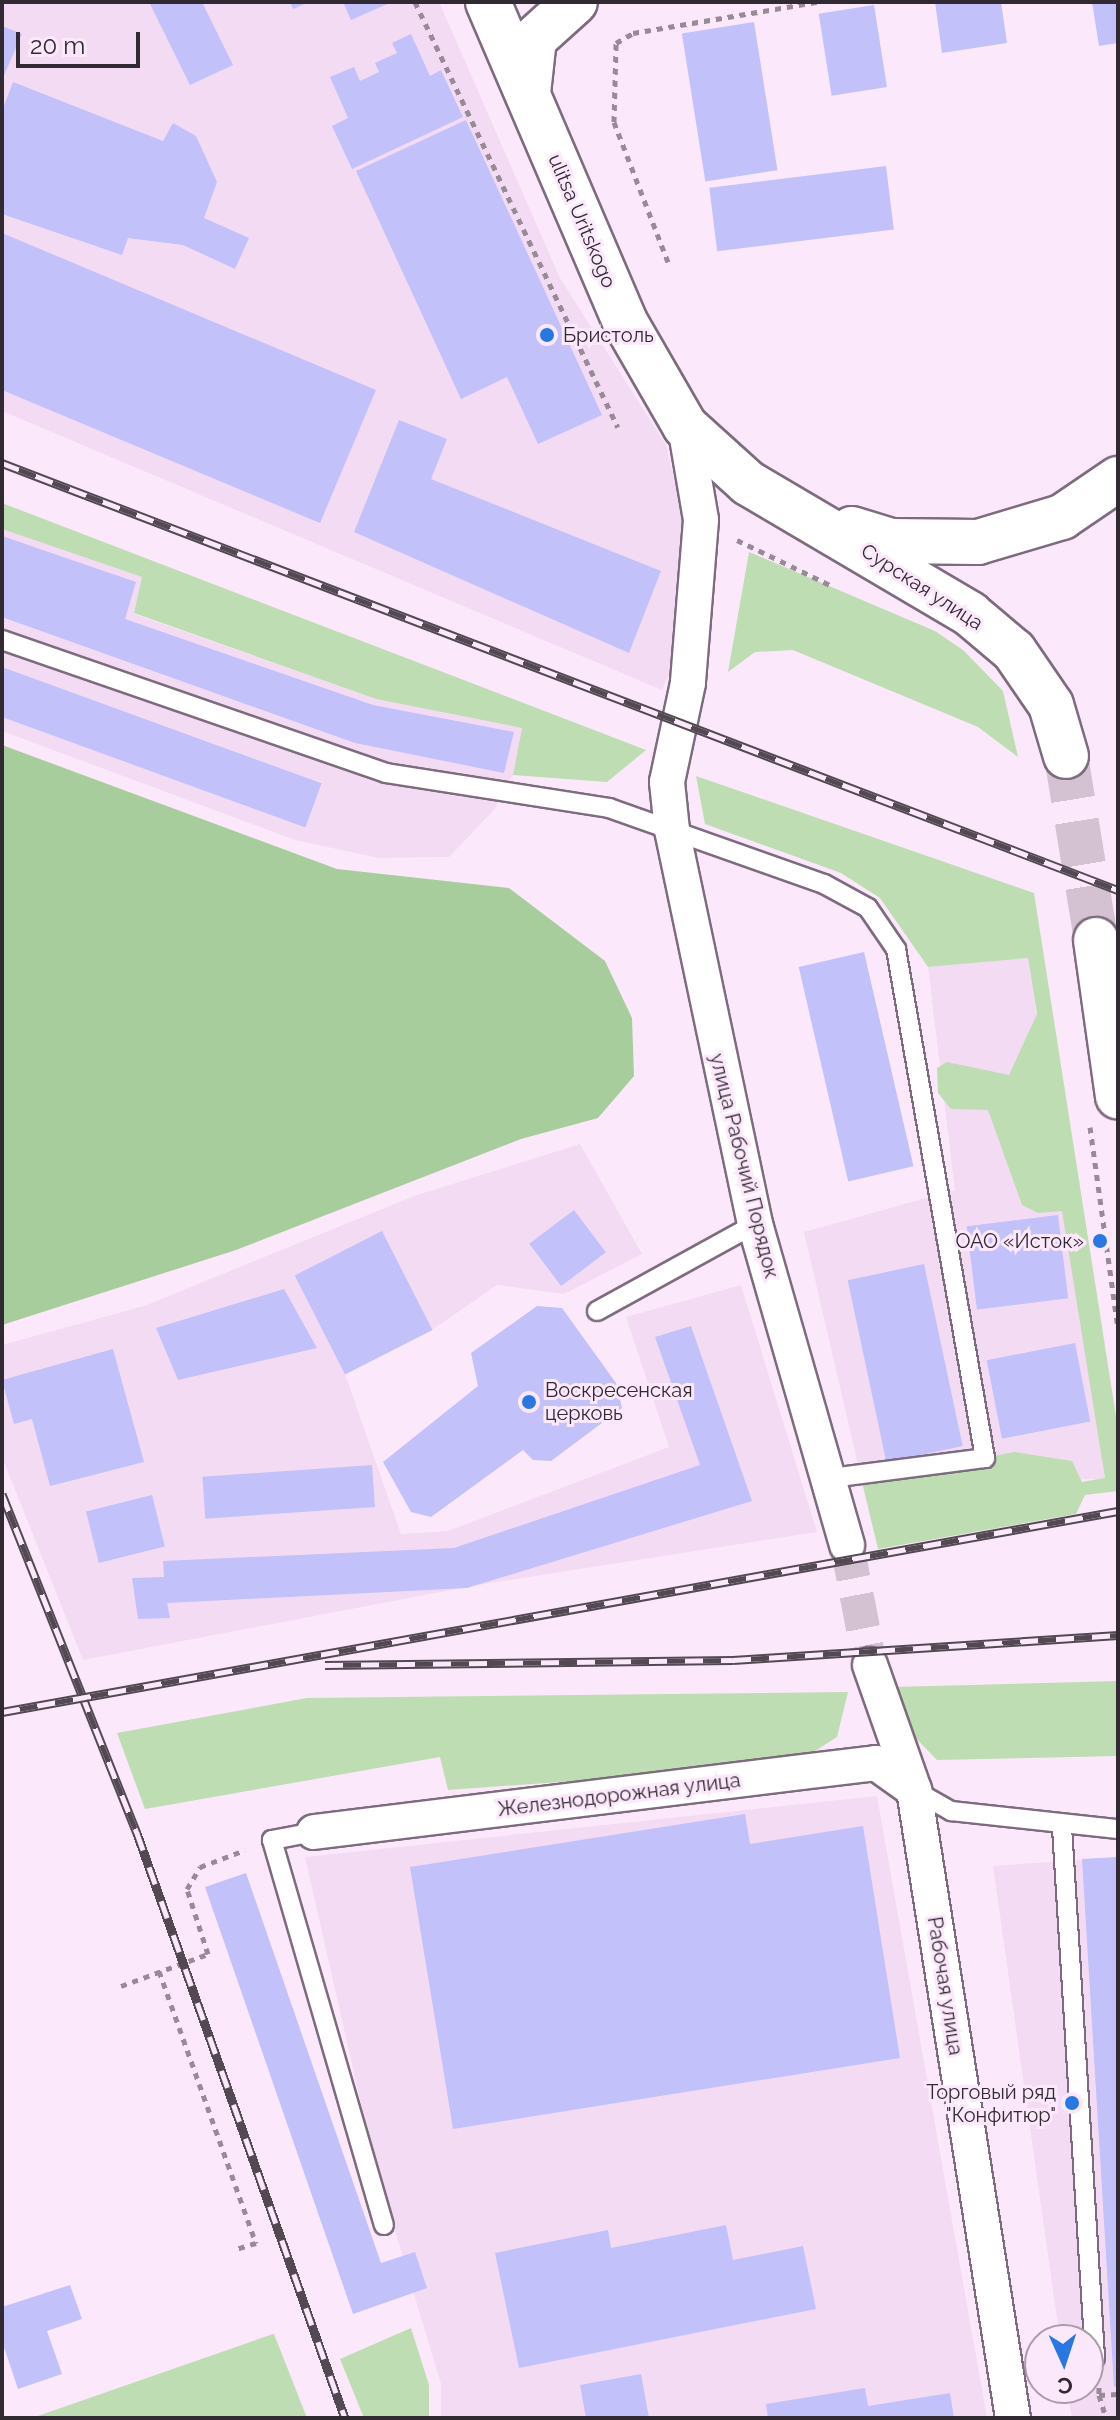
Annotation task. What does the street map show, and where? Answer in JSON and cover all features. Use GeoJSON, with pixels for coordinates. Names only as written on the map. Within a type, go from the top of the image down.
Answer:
{"type":"FeatureCollection","features":[{"type":"Feature","properties":{"kind":"main road","name":"ulitsa Uritskogo"},"geometry":{"type":"LineString","coordinates":[[488,2],[625,322],[685,426],[748,483],[808,515]]}},
{"type":"Feature","properties":{"kind":"main road"},"geometry":{"type":"LineString","coordinates":[[528,95],[534,39],[575,2]]}},
{"type":"Feature","properties":{"kind":"main road"},"geometry":{"type":"LineString","coordinates":[[808,515],[891,541],[978,542],[1062,517],[1118,479]]}},
{"type":"Feature","properties":{"kind":"main road","name":"Сурская улица"},"geometry":{"type":"LineString","coordinates":[[808,515],[970,614],[1014,651],[1051,705],[1066,756]]}},
{"type":"Feature","properties":{"kind":"main road"},"geometry":{"type":"LineString","coordinates":[[1096,940],[1103,1104]]}},
{"type":"Feature","properties":{"kind":"street","name":"улица Рабочий Порядок"},"geometry":{"type":"LineString","coordinates":[[685,426],[701,520],[688,683],[667,782],[672,830],[755,1224],[832,1478],[847,1545]]}},
{"type":"Feature","properties":{"kind":"street","name":"Рабочая улица"},"geometry":{"type":"LineString","coordinates":[[870,1665],[914,1790],[1013,2418]]}},
{"type":"Feature","properties":{"kind":"street","name":"Железнодорожная улица"},"geometry":{"type":"LineString","coordinates":[[314,1832],[876,1763],[914,1790]]}},
{"type":"Feature","properties":{"kind":"lane"},"geometry":{"type":"LineString","coordinates":[[2,640],[386,773],[609,808],[824,884],[868,908],[896,949],[985,1458],[832,1478]]}},
{"type":"Feature","properties":{"kind":"lane"},"geometry":{"type":"LineString","coordinates":[[597,1311],[755,1224]]}},
{"type":"Feature","properties":{"kind":"lane"},"geometry":{"type":"LineString","coordinates":[[914,1790],[951,1811],[1062,1827],[1118,1829]]}},
{"type":"Feature","properties":{"kind":"lane"},"geometry":{"type":"LineString","coordinates":[[1062,1827],[1093,2324]]}},
{"type":"Feature","properties":{"kind":"lane"},"geometry":{"type":"LineString","coordinates":[[314,1832],[272,1840],[384,2225]]}},
{"type":"Feature","properties":{"kind":"path"},"geometry":{"type":"LineString","coordinates":[[415,2],[618,427]]}},
{"type":"Feature","properties":{"kind":"path"},"geometry":{"type":"LineString","coordinates":[[668,262],[614,122],[616,43],[633,33],[817,2]]}},
{"type":"Feature","properties":{"kind":"path"},"geometry":{"type":"LineString","coordinates":[[701,520],[849,593]]}},
{"type":"Feature","properties":{"kind":"path"},"geometry":{"type":"LineString","coordinates":[[1103,1104],[1118,1328]]}},
{"type":"Feature","properties":{"kind":"path"},"geometry":{"type":"LineString","coordinates":[[121,1986],[208,1954],[187,1889],[200,1867],[272,1840]]}},
{"type":"Feature","properties":{"kind":"path"},"geometry":{"type":"LineString","coordinates":[[159,1971],[256,2243],[236,2249]]}},
{"type":"Feature","properties":{"kind":"shaded area"},"geometry":{"type":"Polygon","coordinates":[[[2,2],[439,2],[560,278],[666,445],[681,509],[685,607],[677,656],[662,690],[2,411],[2,2]]]}},
{"type":"Feature","properties":{"kind":"shaded area"},"geometry":{"type":"Polygon","coordinates":[[[2,529],[142,577],[134,614],[376,699],[522,728],[513,775],[494,810],[449,857],[379,858],[295,840],[2,731],[2,529]]]}},
{"type":"Feature","properties":{"kind":"shaded area"},"geometry":{"type":"Polygon","coordinates":[[[1028,958],[1105,1479],[862,1482],[804,1232],[955,1190],[928,967],[1028,958]]]}},
{"type":"Feature","properties":{"kind":"shaded area"},"geometry":{"type":"Polygon","coordinates":[[[580,1144],[642,1254],[564,1294],[497,1285],[432,1330],[345,1374],[401,1534],[448,1531],[669,1447],[626,1317],[741,1285],[817,1532],[472,1586],[83,1660],[2,1457],[2,1345],[144,1306],[414,1196],[580,1144]]]}},
{"type":"Feature","properties":{"kind":"shaded area"},"geometry":{"type":"Polygon","coordinates":[[[877,1796],[987,2418],[441,2418],[441,2384],[374,2161],[305,1857],[877,1796]]]}},
{"type":"Feature","properties":{"kind":"shaded area","name":"Торговый ряд \"Конфитюр\""},"geometry":{"type":"Polygon","coordinates":[[[1118,1857],[1118,2418],[1072,2418],[1070,2404],[1104,2404],[1104,2324],[1058,2324],[993,1866],[1118,1857]]]}},
{"type":"Feature","properties":{"kind":"green space"},"geometry":{"type":"Polygon","coordinates":[[[2,503],[646,750],[607,782],[513,775],[522,728],[376,699],[134,613],[142,577],[2,529],[2,503]]]}},
{"type":"Feature","properties":{"kind":"green space"},"geometry":{"type":"Polygon","coordinates":[[[749,552],[935,631],[963,650],[1003,691],[1018,757],[978,727],[793,650],[755,652],[728,672],[749,552]]]}},
{"type":"Feature","properties":{"kind":"green space"},"geometry":{"type":"Polygon","coordinates":[[[2,745],[337,869],[509,888],[605,961],[632,1018],[634,1076],[598,1118],[521,1139],[236,1250],[2,1325],[2,745]]]}},
{"type":"Feature","properties":{"kind":"green space"},"geometry":{"type":"Polygon","coordinates":[[[696,776],[1034,893],[1118,1429],[1118,1491],[1085,1495],[1076,1514],[878,1549],[862,1482],[1014,1452],[1072,1461],[1082,1482],[1105,1478],[1062,1211],[1038,1213],[1022,1205],[988,1110],[951,1109],[938,1093],[937,1068],[947,1062],[1009,1075],[1037,1014],[1028,958],[928,967],[880,898],[841,873],[705,824],[696,776]]]}},
{"type":"Feature","properties":{"kind":"green space"},"geometry":{"type":"Polygon","coordinates":[[[1118,1681],[1118,1756],[937,1760],[908,1730],[893,1687],[1118,1681]]]}},
{"type":"Feature","properties":{"kind":"green space"},"geometry":{"type":"Polygon","coordinates":[[[848,1692],[837,1737],[793,1765],[448,1790],[440,1757],[145,1809],[117,1733],[307,1698],[848,1692]]]}},
{"type":"Feature","properties":{"kind":"green space"},"geometry":{"type":"Polygon","coordinates":[[[411,2328],[429,2385],[429,2418],[364,2418],[340,2359],[411,2328]]]}},
{"type":"Feature","properties":{"kind":"green space"},"geometry":{"type":"Polygon","coordinates":[[[273,2334],[307,2418],[32,2418],[273,2334]]]}},
{"type":"Feature","properties":{"kind":"building"},"geometry":{"type":"Polygon","coordinates":[[[149,2],[202,2],[233,65],[190,85],[149,2]]]}},
{"type":"Feature","properties":{"kind":"building"},"geometry":{"type":"Polygon","coordinates":[[[290,2],[309,2],[293,9],[290,2]]]}},
{"type":"Feature","properties":{"kind":"building"},"geometry":{"type":"Polygon","coordinates":[[[343,2],[392,2],[351,20],[343,2]]]}},
{"type":"Feature","properties":{"kind":"building"},"geometry":{"type":"Polygon","coordinates":[[[935,2],[1001,2],[1007,43],[942,53],[935,2]]]}},
{"type":"Feature","properties":{"kind":"building"},"geometry":{"type":"Polygon","coordinates":[[[1092,2],[1118,2],[1118,43],[1099,46],[1092,2]]]}},
{"type":"Feature","properties":{"kind":"building"},"geometry":{"type":"Polygon","coordinates":[[[874,5],[887,87],[832,96],[819,14],[874,5]]]}},
{"type":"Feature","properties":{"kind":"building"},"geometry":{"type":"Polygon","coordinates":[[[754,22],[777,170],[705,182],[682,33],[754,22]]]}},
{"type":"Feature","properties":{"kind":"building"},"geometry":{"type":"Polygon","coordinates":[[[2,26],[22,34],[2,80],[2,26]]]}},
{"type":"Feature","properties":{"kind":"building"},"geometry":{"type":"Polygon","coordinates":[[[411,34],[430,76],[441,70],[463,117],[352,169],[332,126],[348,118],[330,77],[354,67],[360,81],[379,72],[375,63],[397,53],[392,43],[411,34]]]}},
{"type":"Feature","properties":{"kind":"building"},"geometry":{"type":"Polygon","coordinates":[[[13,82],[163,141],[173,123],[196,136],[217,182],[204,218],[249,238],[235,269],[183,245],[128,238],[122,255],[2,214],[2,111],[13,82]]]}},
{"type":"Feature","properties":{"kind":"building"},"geometry":{"type":"Polygon","coordinates":[[[466,120],[602,415],[538,444],[507,377],[461,399],[356,171],[466,120]]]}},
{"type":"Feature","properties":{"kind":"building"},"geometry":{"type":"Polygon","coordinates":[[[886,166],[894,230],[717,251],[709,188],[886,166]]]}},
{"type":"Feature","properties":{"kind":"building"},"geometry":{"type":"Polygon","coordinates":[[[2,233],[376,390],[320,523],[2,390],[2,233]]]}},
{"type":"Feature","properties":{"kind":"building"},"geometry":{"type":"Polygon","coordinates":[[[399,420],[447,439],[431,479],[661,571],[629,653],[354,532],[399,420]]]}},
{"type":"Feature","properties":{"kind":"building"},"geometry":{"type":"Polygon","coordinates":[[[2,536],[136,582],[125,619],[373,705],[514,732],[504,773],[355,743],[2,617],[2,536]]]}},
{"type":"Feature","properties":{"kind":"building"},"geometry":{"type":"Polygon","coordinates":[[[2,667],[321,783],[305,827],[2,717],[2,667]]]}},
{"type":"Feature","properties":{"kind":"building"},"geometry":{"type":"Polygon","coordinates":[[[864,952],[913,1166],[848,1181],[799,967],[864,952]]]}},
{"type":"Feature","properties":{"kind":"building"},"geometry":{"type":"Polygon","coordinates":[[[574,1210],[606,1252],[561,1286],[529,1244],[574,1210]]]}},
{"type":"Feature","properties":{"kind":"building"},"geometry":{"type":"Polygon","coordinates":[[[1058,1215],[1068,1298],[977,1310],[967,1226],[1058,1215]]]}},
{"type":"Feature","properties":{"kind":"building"},"geometry":{"type":"Polygon","coordinates":[[[382,1231],[432,1330],[345,1374],[295,1275],[382,1231]]]}},
{"type":"Feature","properties":{"kind":"building"},"geometry":{"type":"Polygon","coordinates":[[[924,1264],[963,1446],[886,1462],[848,1280],[924,1264]]]}},
{"type":"Feature","properties":{"kind":"building"},"geometry":{"type":"Polygon","coordinates":[[[284,1289],[317,1348],[178,1380],[156,1328],[284,1289]]]}},
{"type":"Feature","properties":{"kind":"building"},"geometry":{"type":"Polygon","coordinates":[[[537,1306],[562,1308],[616,1383],[622,1408],[551,1461],[533,1460],[523,1450],[431,1517],[411,1512],[383,1462],[478,1386],[471,1353],[537,1306]]]}},
{"type":"Feature","properties":{"kind":"building"},"geometry":{"type":"Polygon","coordinates":[[[691,1326],[752,1501],[467,1588],[167,1603],[170,1618],[138,1619],[132,1578],[164,1577],[163,1561],[454,1548],[700,1465],[655,1337],[691,1326]]]}},
{"type":"Feature","properties":{"kind":"building"},"geometry":{"type":"Polygon","coordinates":[[[1075,1343],[1090,1422],[1002,1439],[987,1360],[1075,1343]]]}},
{"type":"Feature","properties":{"kind":"building"},"geometry":{"type":"Polygon","coordinates":[[[113,1349],[144,1462],[50,1486],[32,1419],[14,1424],[2,1380],[113,1349]]]}},
{"type":"Feature","properties":{"kind":"building"},"geometry":{"type":"Polygon","coordinates":[[[372,1465],[375,1507],[205,1519],[202,1477],[372,1465]]]}},
{"type":"Feature","properties":{"kind":"building"},"geometry":{"type":"Polygon","coordinates":[[[152,1495],[165,1546],[99,1563],[86,1511],[152,1495]]]}},
{"type":"Feature","properties":{"kind":"building"},"geometry":{"type":"Polygon","coordinates":[[[745,1814],[750,1844],[863,1826],[900,2058],[453,2129],[410,1867],[745,1814]]]}},
{"type":"Feature","properties":{"kind":"building"},"geometry":{"type":"Polygon","coordinates":[[[1118,1857],[1118,2386],[1114,2387],[1082,1859],[1118,1857]]]}},
{"type":"Feature","properties":{"kind":"building"},"geometry":{"type":"Polygon","coordinates":[[[246,1873],[381,2263],[415,2252],[427,2288],[353,2314],[205,1887],[246,1873]]]}},
{"type":"Feature","properties":{"kind":"building"},"geometry":{"type":"Polygon","coordinates":[[[726,2225],[733,2260],[803,2246],[816,2309],[519,2368],[495,2253],[608,2230],[611,2248],[726,2225]]]}},
{"type":"Feature","properties":{"kind":"building"},"geometry":{"type":"Polygon","coordinates":[[[70,2285],[82,2319],[47,2331],[62,2374],[18,2389],[2,2341],[2,2307],[70,2285]]]}},
{"type":"Feature","properties":{"kind":"building"},"geometry":{"type":"Polygon","coordinates":[[[641,2374],[649,2418],[586,2418],[580,2385],[641,2374]]]}},
{"type":"Feature","properties":{"kind":"building"},"geometry":{"type":"Polygon","coordinates":[[[865,2388],[868,2406],[950,2393],[954,2418],[768,2418],[766,2404],[865,2388]]]}},
{"type":"Feature","properties":{"kind":"tunnel"},"geometry":{"type":"LineString","coordinates":[[1066,756],[1096,940]]}},
{"type":"Feature","properties":{"kind":"tunnel"},"geometry":{"type":"LineString","coordinates":[[847,1545],[870,1665]]}},
{"type":"Feature","properties":{"kind":"railway"},"geometry":{"type":"LineString","coordinates":[[2,463],[1118,890]]}},
{"type":"Feature","properties":{"kind":"railway"},"geometry":{"type":"LineString","coordinates":[[2,1494],[137,1833],[345,2418]]}},
{"type":"Feature","properties":{"kind":"railway"},"geometry":{"type":"LineString","coordinates":[[2,1712],[1118,1511]]}},
{"type":"Feature","properties":{"kind":"railway"},"geometry":{"type":"LineString","coordinates":[[325,1665],[733,1660],[1118,1635]]}},
{"type":"Feature","properties":{"kind":"place","name":"Бристоль"},"geometry":{"type":"Point","coordinates":[547,335]}},
{"type":"Feature","properties":{"kind":"place","name":"ОАО «Исток»"},"geometry":{"type":"Point","coordinates":[1100,1241]}},
{"type":"Feature","properties":{"kind":"place","name":"Воскресенская церковь"},"geometry":{"type":"Point","coordinates":[529,1402]}},
{"type":"Feature","properties":{"kind":"place","name":"Торговый ряд \"Конфитюр\""},"geometry":{"type":"Point","coordinates":[1072,2103]}}]}
